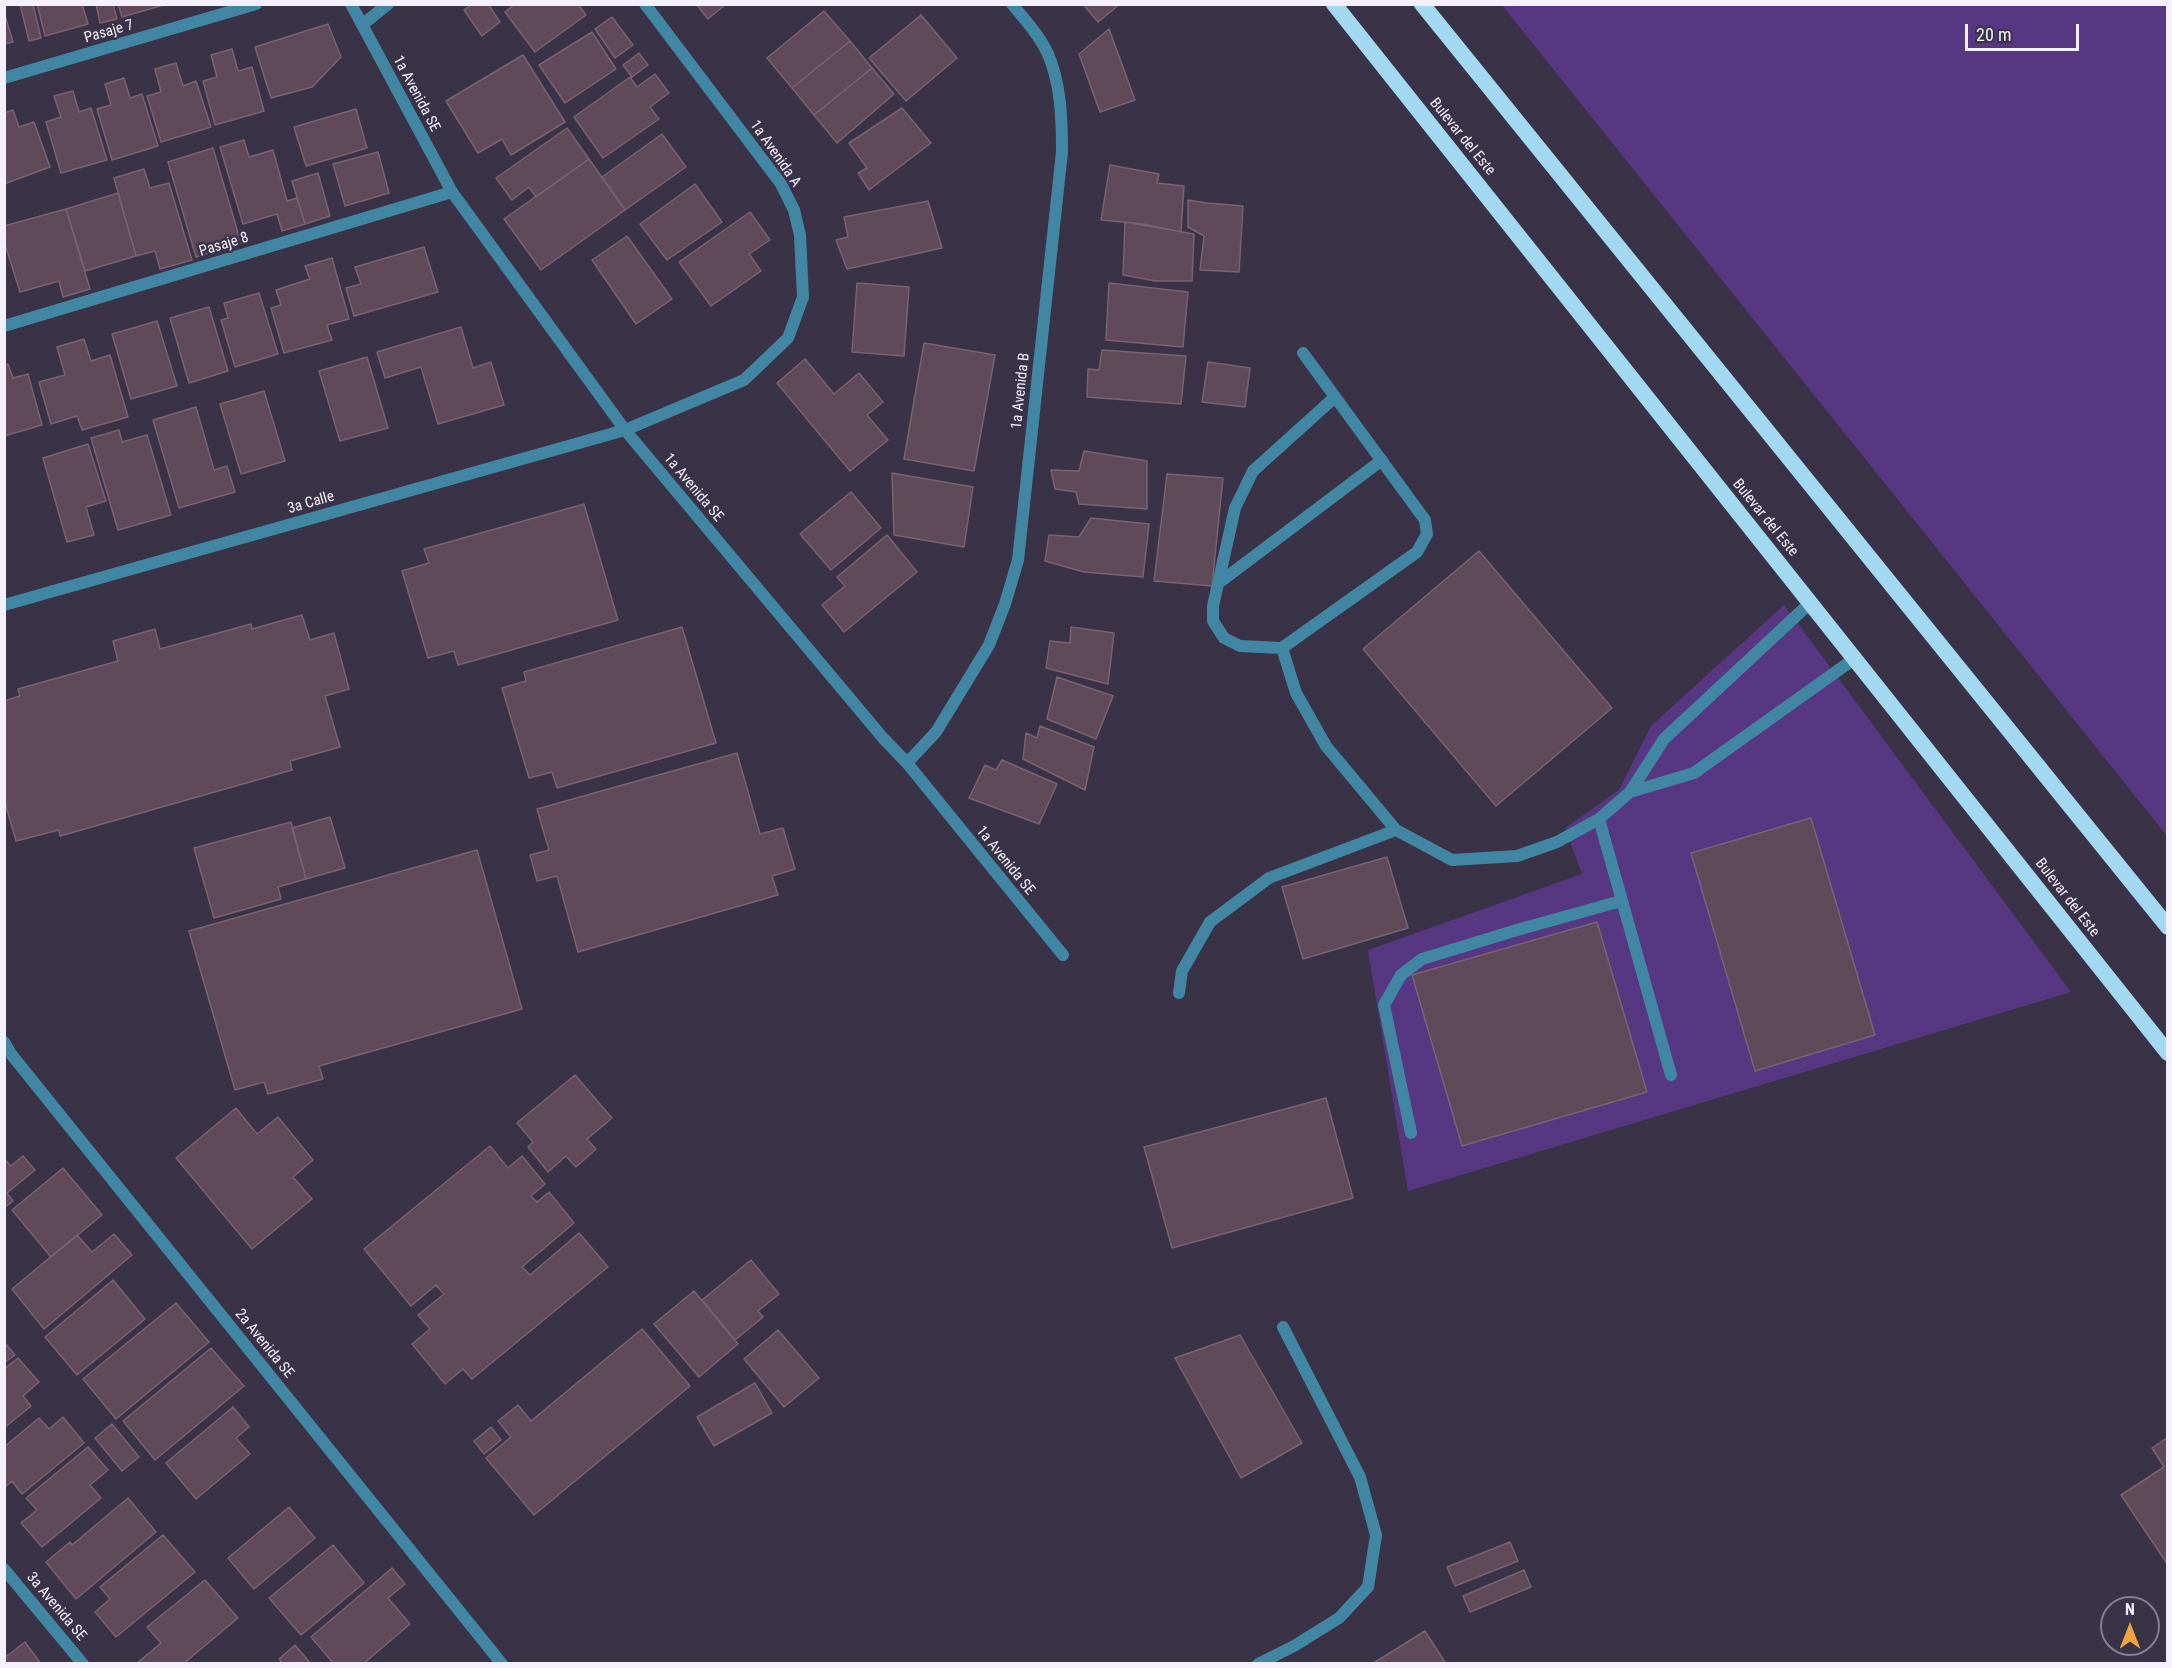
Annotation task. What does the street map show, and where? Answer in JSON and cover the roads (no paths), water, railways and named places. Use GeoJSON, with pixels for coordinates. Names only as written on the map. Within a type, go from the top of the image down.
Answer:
{"type":"FeatureCollection","features":[{"type":"Feature","properties":{"kind":"highway","name":"Bulevar del Este"},"geometry":{"type":"LineString","coordinates":[[1334,4],[2168,1053]]}},
{"type":"Feature","properties":{"kind":"highway"},"geometry":{"type":"LineString","coordinates":[[1422,4],[2168,927]]}},
{"type":"Feature","properties":{"kind":"street","name":"Pasaje 7"},"geometry":{"type":"LineString","coordinates":[[4,78],[256,4]]}},
{"type":"Feature","properties":{"kind":"street","name":"1a Avenida SE"},"geometry":{"type":"LineString","coordinates":[[351,4],[452,192],[625,430],[883,738],[907,763],[1063,956]]}},
{"type":"Feature","properties":{"kind":"street"},"geometry":{"type":"LineString","coordinates":[[362,26],[388,4]]}},
{"type":"Feature","properties":{"kind":"street","name":"1a Avenida A"},"geometry":{"type":"LineString","coordinates":[[625,430],[744,380],[788,338],[803,297],[800,234],[794,210],[781,184],[645,4]]}},
{"type":"Feature","properties":{"kind":"street","name":"1a Avenida B"},"geometry":{"type":"LineString","coordinates":[[907,763],[936,732],[989,645],[1005,604],[1018,560],[1062,152],[1062,122],[1057,88],[1048,54],[1033,29],[1012,4]]}},
{"type":"Feature","properties":{"kind":"street","name":"Pasaje 8"},"geometry":{"type":"LineString","coordinates":[[4,326],[452,192]]}},
{"type":"Feature","properties":{"kind":"street"},"geometry":{"type":"LineString","coordinates":[[1303,353],[1425,520],[1426,534],[1417,552],[1282,648],[1240,646],[1224,638],[1213,621],[1213,606],[1235,508],[1253,471],[1335,397]]}},
{"type":"Feature","properties":{"kind":"street","name":"3a Calle"},"geometry":{"type":"LineString","coordinates":[[4,605],[625,430]]}},
{"type":"Feature","properties":{"kind":"street"},"geometry":{"type":"LineString","coordinates":[[1220,582],[1382,460]]}},
{"type":"Feature","properties":{"kind":"street"},"geometry":{"type":"LineString","coordinates":[[1282,648],[1296,693],[1326,746],[1396,830],[1452,860],[1518,856],[1557,842],[1599,819],[1630,792],[1664,739],[1810,603]]}},
{"type":"Feature","properties":{"kind":"street"},"geometry":{"type":"LineString","coordinates":[[1630,792],[1694,773],[1854,659]]}},
{"type":"Feature","properties":{"kind":"street"},"geometry":{"type":"LineString","coordinates":[[1599,819],[1671,1075]]}},
{"type":"Feature","properties":{"kind":"street"},"geometry":{"type":"LineString","coordinates":[[1179,993],[1182,971],[1210,922],[1269,878],[1396,830]]}},
{"type":"Feature","properties":{"kind":"street"},"geometry":{"type":"LineString","coordinates":[[1411,1133],[1384,1005],[1401,975],[1422,959],[1508,932],[1621,901]]}},
{"type":"Feature","properties":{"kind":"street","name":"2a Avenida SE"},"geometry":{"type":"LineString","coordinates":[[4,1042],[11,1054],[502,1664]]}},
{"type":"Feature","properties":{"kind":"street"},"geometry":{"type":"LineString","coordinates":[[1258,1664],[1294,1646],[1339,1618],[1368,1587],[1376,1535],[1360,1477],[1283,1327]]}},
{"type":"Feature","properties":{"kind":"street","name":"3a Avenida SE"},"geometry":{"type":"LineString","coordinates":[[4,1569],[84,1664]]}}]}
